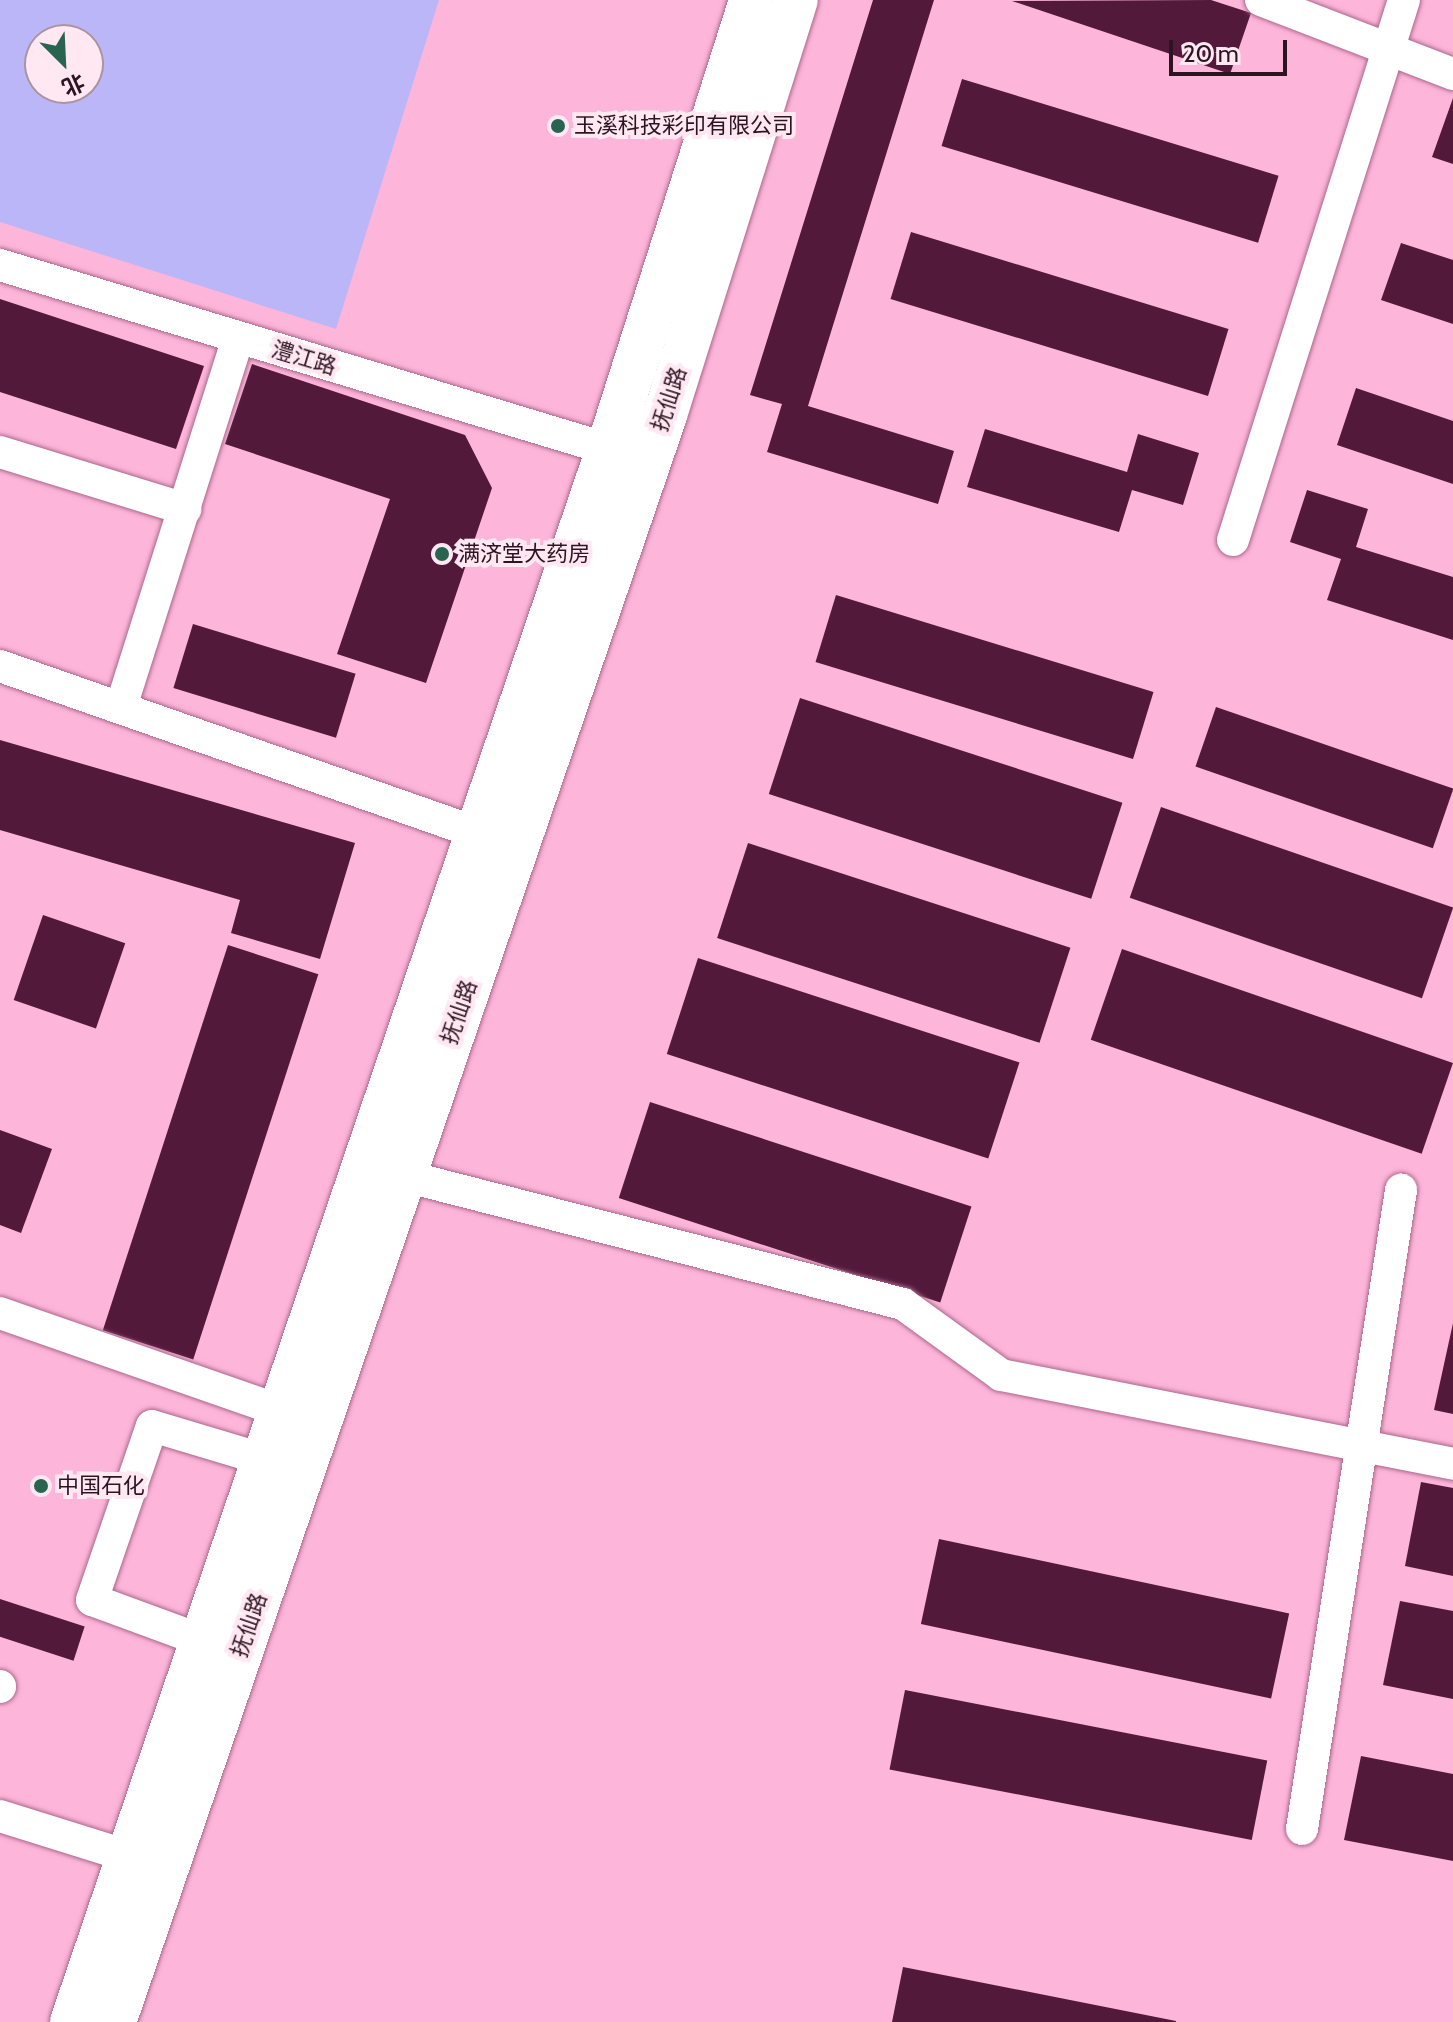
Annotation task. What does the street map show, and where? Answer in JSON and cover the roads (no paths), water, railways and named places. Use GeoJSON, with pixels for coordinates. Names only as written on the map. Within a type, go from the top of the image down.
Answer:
{"type":"FeatureCollection","features":[{"type":"Feature","properties":{"kind":"main road","name":"抚仙路"},"geometry":{"type":"LineString","coordinates":[[72,2022],[361,1165],[608,449],[751,0]]}},
{"type":"Feature","properties":{"kind":"main road","name":"抚仙路"},"geometry":{"type":"LineString","coordinates":[[114,2022],[665,415],[796,0]]}},
{"type":"Feature","properties":{"kind":"street"},"geometry":{"type":"LineString","coordinates":[[1261,0],[1386,51],[1453,74]]}},
{"type":"Feature","properties":{"kind":"street"},"geometry":{"type":"LineString","coordinates":[[1233,540],[1404,0]]}},
{"type":"Feature","properties":{"kind":"street","name":"澧江路"},"geometry":{"type":"LineString","coordinates":[[0,265],[608,449]]}},
{"type":"Feature","properties":{"kind":"street"},"geometry":{"type":"LineString","coordinates":[[121,707],[238,338]]}},
{"type":"Feature","properties":{"kind":"street"},"geometry":{"type":"LineString","coordinates":[[0,452],[185,509]]}},
{"type":"Feature","properties":{"kind":"street"},"geometry":{"type":"LineString","coordinates":[[0,666],[475,832]]}},
{"type":"Feature","properties":{"kind":"street"},"geometry":{"type":"LineString","coordinates":[[361,1165],[903,1304],[1001,1375],[1453,1464]]}},
{"type":"Feature","properties":{"kind":"street"},"geometry":{"type":"LineString","coordinates":[[1302,1829],[1401,1190]]}},
{"type":"Feature","properties":{"kind":"street"},"geometry":{"type":"LineString","coordinates":[[0,1313],[279,1410]]}},
{"type":"Feature","properties":{"kind":"street"},"geometry":{"type":"LineString","coordinates":[[201,1640],[92,1600],[152,1426],[262,1459]]}},
{"type":"Feature","properties":{"kind":"street"},"geometry":{"type":"LineString","coordinates":[[0,1816],[128,1856]]}},
{"type":"Feature","properties":{"kind":"place","name":"玉溪科技彩印有限公司"},"geometry":{"type":"Point","coordinates":[558,126]}},
{"type":"Feature","properties":{"kind":"place","name":"满济堂大药房"},"geometry":{"type":"Point","coordinates":[442,554]}},
{"type":"Feature","properties":{"kind":"place","name":"中国石化"},"geometry":{"type":"Point","coordinates":[41,1486]}}]}
